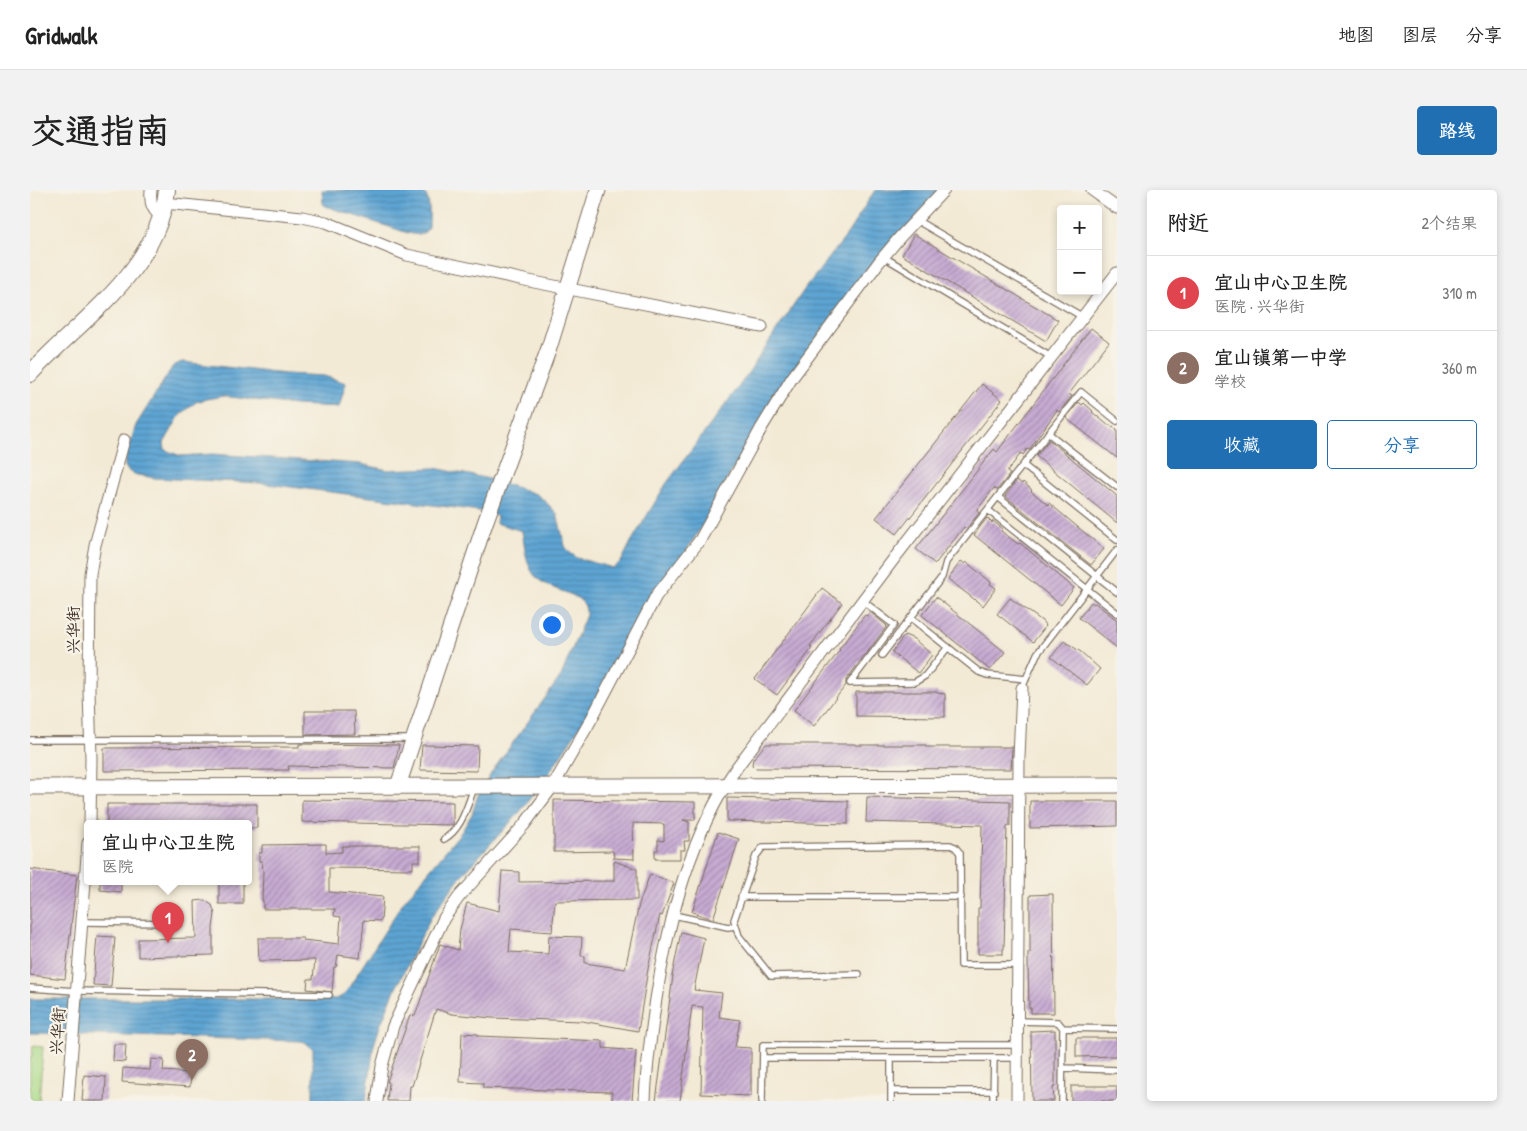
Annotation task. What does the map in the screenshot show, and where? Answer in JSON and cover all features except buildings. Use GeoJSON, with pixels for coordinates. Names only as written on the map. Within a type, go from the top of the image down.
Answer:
{"type":"FeatureCollection","features":[{"type":"Feature","properties":{"kind":"main road"},"geometry":{"type":"LineString","coordinates":[[30,374],[130,275],[148,246],[164,203]]}},
{"type":"Feature","properties":{"kind":"street"},"geometry":{"type":"LineString","coordinates":[[151,190],[150,202],[152,209],[164,203],[302,216],[326,222],[406,255],[568,289],[762,326]]}},
{"type":"Feature","properties":{"kind":"street"},"geometry":{"type":"LineString","coordinates":[[398,786],[485,523],[568,289],[598,190]]}},
{"type":"Feature","properties":{"kind":"street"},"geometry":{"type":"LineString","coordinates":[[377,1101],[382,1066],[393,1026],[444,918],[459,897],[524,824],[596,710],[656,596],[700,540],[776,402],[792,378],[883,257],[944,190]]}},
{"type":"Feature","properties":{"kind":"street"},"geometry":{"type":"LineString","coordinates":[[1092,190],[1117,208]]}},
{"type":"Feature","properties":{"kind":"street"},"geometry":{"type":"LineString","coordinates":[[645,1101],[647,1065],[654,1014],[664,956],[674,915],[697,839],[725,786],[737,767],[862,601],[1117,273]]}},
{"type":"Feature","properties":{"kind":"street","name":"兴华街"},"geometry":{"type":"LineString","coordinates":[[90,820],[90,574],[124,440]]}},
{"type":"Feature","properties":{"kind":"street"},"geometry":{"type":"LineString","coordinates":[[1017,1101],[1019,785],[1024,684]]}},
{"type":"Feature","properties":{"kind":"street"},"geometry":{"type":"LineString","coordinates":[[30,787],[1117,785]]}},
{"type":"Feature","properties":{"kind":"street","name":"兴华街"},"geometry":{"type":"LineString","coordinates":[[68,1101],[85,885]]}},
{"type":"Feature","properties":{"kind":"lane"},"geometry":{"type":"LineString","coordinates":[[916,219],[1083,317]]}},
{"type":"Feature","properties":{"kind":"lane"},"geometry":{"type":"LineString","coordinates":[[883,257],[1051,357]]}},
{"type":"Feature","properties":{"kind":"lane"},"geometry":{"type":"LineString","coordinates":[[882,655],[942,577],[946,562],[1081,392],[1117,421]]}},
{"type":"Feature","properties":{"kind":"lane"},"geometry":{"type":"LineString","coordinates":[[1048,433],[1117,487]]}},
{"type":"Feature","properties":{"kind":"lane"},"geometry":{"type":"LineString","coordinates":[[1023,465],[1117,540]]}},
{"type":"Feature","properties":{"kind":"lane"},"geometry":{"type":"LineString","coordinates":[[998,497],[1117,592]]}},
{"type":"Feature","properties":{"kind":"lane"},"geometry":{"type":"LineString","coordinates":[[988,510],[1117,613]]}},
{"type":"Feature","properties":{"kind":"lane"},"geometry":{"type":"LineString","coordinates":[[911,618],[979,672],[1024,684],[1037,654],[1117,550]]}},
{"type":"Feature","properties":{"kind":"lane"},"geometry":{"type":"LineString","coordinates":[[862,601],[894,625],[850,683],[915,682],[925,676],[948,647]]}},
{"type":"Feature","properties":{"kind":"lane"},"geometry":{"type":"LineString","coordinates":[[30,740],[414,739]]}},
{"type":"Feature","properties":{"kind":"lane"},"geometry":{"type":"LineString","coordinates":[[444,839],[458,828],[478,786]]}},
{"type":"Feature","properties":{"kind":"lane"},"geometry":{"type":"LineString","coordinates":[[859,974],[771,976],[739,936],[735,926],[735,913],[756,856],[762,847],[950,845],[955,847],[960,853],[961,965],[1018,965]]}},
{"type":"Feature","properties":{"kind":"lane"},"geometry":{"type":"LineString","coordinates":[[741,897],[961,897]]}},
{"type":"Feature","properties":{"kind":"lane"},"geometry":{"type":"LineString","coordinates":[[674,915],[735,926]]}},
{"type":"Feature","properties":{"kind":"lane"},"geometry":{"type":"LineString","coordinates":[[82,922],[179,922]]}},
{"type":"Feature","properties":{"kind":"lane"},"geometry":{"type":"LineString","coordinates":[[30,988],[76,992],[329,995]]}},
{"type":"Feature","properties":{"kind":"lane"},"geometry":{"type":"LineString","coordinates":[[1018,1021],[1058,1022],[1063,1028],[1062,1101]]}},
{"type":"Feature","properties":{"kind":"lane"},"geometry":{"type":"LineString","coordinates":[[1063,1028],[1117,1029]]}},
{"type":"Feature","properties":{"kind":"lane"},"geometry":{"type":"LineString","coordinates":[[762,1101],[763,1046],[1017,1045]]}},
{"type":"Feature","properties":{"kind":"lane"},"geometry":{"type":"LineString","coordinates":[[763,1058],[1017,1058]]}},
{"type":"Feature","properties":{"kind":"lane"},"geometry":{"type":"LineString","coordinates":[[891,1058],[891,1101]]}},
{"type":"Feature","properties":{"kind":"lane"},"geometry":{"type":"LineString","coordinates":[[993,1101],[994,1058]]}},
{"type":"Feature","properties":{"kind":"lane"},"geometry":{"type":"LineString","coordinates":[[1063,1068],[1117,1070]]}},
{"type":"Feature","properties":{"kind":"lane"},"geometry":{"type":"LineString","coordinates":[[891,1091],[994,1091]]}},
{"type":"Feature","properties":{"kind":"green space"},"geometry":{"type":"Polygon","coordinates":[[[33,1046],[43,1047],[39,1101],[30,1101],[30,1056],[32,1057],[33,1046]]]}},
{"type":"Feature","properties":{"kind":"water"},"geometry":{"type":"Polygon","coordinates":[[[322,190],[424,193],[429,204],[429,227],[420,234],[408,233],[325,206],[322,190]]]}},
{"type":"Feature","properties":{"kind":"water"},"geometry":{"type":"Polygon","coordinates":[[[875,190],[938,190],[781,386],[717,497],[706,520],[628,642],[581,725],[547,776],[519,813],[460,877],[430,919],[394,992],[380,1026],[374,1045],[366,1101],[313,1101],[313,1049],[301,1041],[30,1033],[30,999],[336,999],[344,995],[404,901],[462,831],[472,814],[478,795],[494,769],[561,676],[586,615],[585,606],[577,598],[537,578],[528,562],[522,531],[496,523],[497,516],[480,511],[260,483],[155,478],[137,475],[128,471],[125,461],[136,425],[173,366],[182,362],[286,374],[324,376],[346,383],[339,407],[295,405],[223,396],[196,402],[180,415],[164,443],[165,450],[181,456],[212,454],[360,464],[388,470],[434,468],[490,479],[536,494],[557,514],[565,546],[569,552],[577,558],[613,568],[621,562],[666,484],[740,385],[806,287],[844,239],[875,190]]]}},
{"type":"Feature","properties":{"kind":"place","name":"宜山中心卫生院"},"geometry":{"type":"Point","coordinates":[168,943]}},
{"type":"Feature","properties":{"kind":"place","name":"宜山镇第一中学"},"geometry":{"type":"Point","coordinates":[192,1080]}}]}
